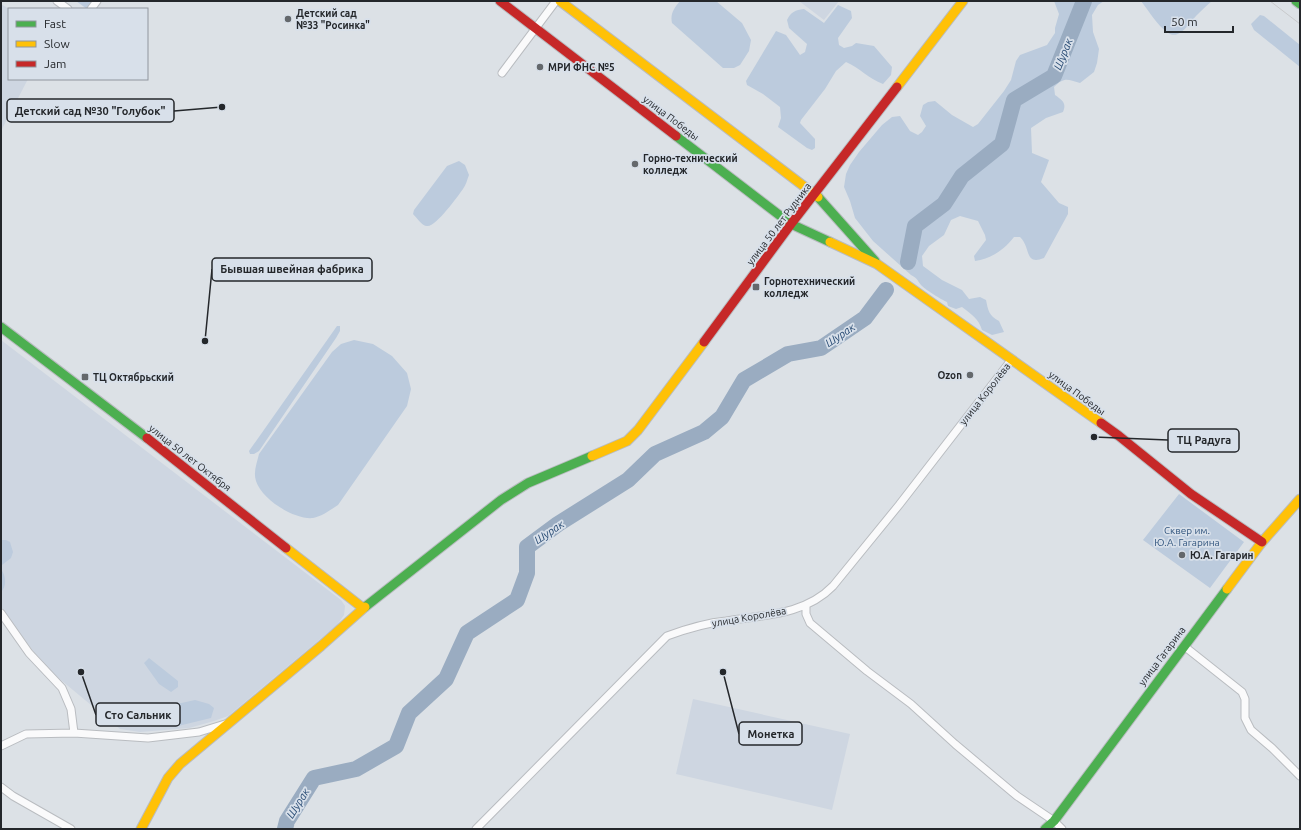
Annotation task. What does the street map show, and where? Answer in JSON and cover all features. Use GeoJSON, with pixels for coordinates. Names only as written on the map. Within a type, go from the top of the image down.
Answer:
{"type":"FeatureCollection","features":[{"type":"Feature","properties":{"kind":"street"},"geometry":{"type":"LineString","coordinates":[[57,1],[67,8]]}},
{"type":"Feature","properties":{"kind":"street","name":"улица Победы"},"geometry":{"type":"LineString","coordinates":[[500,1],[791,224],[878,264],[1119,436],[1191,494],[1262,542]]}},
{"type":"Feature","properties":{"kind":"street"},"geometry":{"type":"LineString","coordinates":[[502,73],[556,1]]}},
{"type":"Feature","properties":{"kind":"street","name":"улица Победы"},"geometry":{"type":"LineString","coordinates":[[560,1],[815,194],[878,264]]}},
{"type":"Feature","properties":{"kind":"street","name":"улица 50 лет Рудника"},"geometry":{"type":"LineString","coordinates":[[141,829],[168,778],[180,764],[231,723],[364,608],[501,500],[528,483],[627,441],[638,430],[791,224],[963,1]]}},
{"type":"Feature","properties":{"kind":"street"},"geometry":{"type":"LineString","coordinates":[[1296,1],[1300,4]]}},
{"type":"Feature","properties":{"kind":"street","name":"улица 50 лет Октября"},"geometry":{"type":"LineString","coordinates":[[1,327],[106,406],[364,608]]}},
{"type":"Feature","properties":{"kind":"street","name":"улица Королёва"},"geometry":{"type":"LineString","coordinates":[[476,829],[667,636],[690,627],[726,620],[758,617],[806,605],[824,595],[834,586],[899,505],[1012,359]]}},
{"type":"Feature","properties":{"kind":"street","name":"улица Гагарина"},"geometry":{"type":"LineString","coordinates":[[1045,829],[1054,821],[1262,542],[1300,499]]}},
{"type":"Feature","properties":{"kind":"street"},"geometry":{"type":"LineString","coordinates":[[806,605],[806,614],[810,623],[867,671],[911,704],[955,744],[1017,796],[1054,821],[1062,829]]}},
{"type":"Feature","properties":{"kind":"street"},"geometry":{"type":"LineString","coordinates":[[1,613],[29,653],[62,688],[70,708],[74,732]]}},
{"type":"Feature","properties":{"kind":"street"},"geometry":{"type":"LineString","coordinates":[[1184,646],[1242,692],[1245,699],[1245,718],[1251,730],[1272,748],[1300,776]]}},
{"type":"Feature","properties":{"kind":"street"},"geometry":{"type":"LineString","coordinates":[[1,746],[26,734],[74,732],[148,738],[199,732],[231,723]]}},
{"type":"Feature","properties":{"kind":"street"},"geometry":{"type":"LineString","coordinates":[[1,787],[13,796],[71,829]]}},
{"type":"Feature","properties":{"kind":"shaded area"},"geometry":{"type":"Polygon","coordinates":[[[799,1],[839,1],[824,20],[799,1]]]}},
{"type":"Feature","properties":{"kind":"shaded area"},"geometry":{"type":"Polygon","coordinates":[[[1,4],[8,8],[8,80],[27,80],[1,131],[1,4]]]}},
{"type":"Feature","properties":{"kind":"shaded area"},"geometry":{"type":"Polygon","coordinates":[[[1,340],[341,600],[345,606],[344,615],[337,625],[228,716],[189,728],[140,732],[120,729],[44,666],[1,607],[1,340]]]}},
{"type":"Feature","properties":{"kind":"shaded area"},"geometry":{"type":"Polygon","coordinates":[[[693,699],[850,734],[832,810],[676,774],[693,699]]]}},
{"type":"Feature","properties":{"kind":"green space"},"geometry":{"type":"Polygon","coordinates":[[[76,1],[93,1],[88,8],[76,1]]]}},
{"type":"Feature","properties":{"kind":"green space"},"geometry":{"type":"Polygon","coordinates":[[[680,1],[716,1],[742,23],[751,40],[749,51],[740,65],[734,68],[723,68],[672,23],[673,11],[680,1]]]}},
{"type":"Feature","properties":{"kind":"green space"},"geometry":{"type":"Polygon","coordinates":[[[1054,1],[1104,1],[1098,5],[1092,15],[1093,32],[1099,49],[1094,72],[1080,83],[1063,80],[1057,84],[1054,87],[1055,95],[1062,100],[1064,104],[1063,112],[1046,118],[1031,128],[1032,153],[1049,160],[1041,182],[1059,203],[1068,207],[1068,214],[1044,258],[1038,260],[1033,260],[1031,258],[1020,237],[1014,237],[997,253],[987,258],[975,261],[974,256],[986,240],[985,235],[978,221],[960,216],[951,220],[944,235],[929,246],[922,256],[923,266],[942,280],[962,290],[969,299],[980,297],[986,300],[987,307],[993,317],[999,321],[1004,332],[992,335],[982,330],[977,320],[962,307],[956,309],[948,306],[947,302],[924,288],[915,278],[873,241],[855,218],[844,187],[846,174],[859,152],[882,125],[892,117],[900,116],[910,131],[918,135],[922,132],[926,126],[920,116],[923,105],[928,102],[935,101],[952,115],[973,127],[978,124],[1011,80],[1016,61],[1020,55],[1047,45],[1055,33],[1059,14],[1054,1]]]}},
{"type":"Feature","properties":{"kind":"green space"},"geometry":{"type":"Polygon","coordinates":[[[1141,1],[1212,1],[1180,33],[1176,35],[1167,32],[1157,22],[1141,1]]]}},
{"type":"Feature","properties":{"kind":"green space"},"geometry":{"type":"Polygon","coordinates":[[[838,5],[851,11],[852,18],[838,38],[839,45],[844,48],[852,46],[856,43],[874,46],[892,67],[891,75],[883,84],[846,62],[836,71],[825,89],[800,123],[815,139],[815,148],[812,150],[778,127],[781,118],[780,107],[763,94],[747,85],[746,81],[776,31],[786,35],[800,55],[805,52],[807,44],[789,28],[787,20],[792,13],[804,9],[824,23],[838,5]]]}},
{"type":"Feature","properties":{"kind":"green space"},"geometry":{"type":"Polygon","coordinates":[[[1260,15],[1264,16],[1300,45],[1300,67],[1254,30],[1251,24],[1260,15]]]}},
{"type":"Feature","properties":{"kind":"green space"},"geometry":{"type":"Polygon","coordinates":[[[459,161],[465,165],[469,175],[466,184],[446,211],[435,222],[427,226],[423,225],[413,214],[414,210],[447,166],[459,161]]]}},
{"type":"Feature","properties":{"kind":"green space"},"geometry":{"type":"Polygon","coordinates":[[[337,326],[340,326],[340,331],[336,338],[259,451],[254,454],[250,454],[249,451],[337,326]]]}},
{"type":"Feature","properties":{"kind":"green space"},"geometry":{"type":"Polygon","coordinates":[[[354,340],[373,344],[392,356],[407,373],[411,389],[407,406],[338,505],[317,517],[306,518],[297,516],[272,502],[259,488],[255,474],[259,454],[332,352],[341,344],[354,340]]]}},
{"type":"Feature","properties":{"kind":"green space","name":"Сквер им. Ю.А. Гагарина"},"geometry":{"type":"Polygon","coordinates":[[[1179,494],[1244,542],[1210,588],[1143,540],[1179,494]]]}},
{"type":"Feature","properties":{"kind":"green space"},"geometry":{"type":"Polygon","coordinates":[[[1,540],[10,542],[13,552],[11,558],[1,567],[1,540]]]}},
{"type":"Feature","properties":{"kind":"green space"},"geometry":{"type":"Polygon","coordinates":[[[1,569],[5,581],[1,592],[1,569]]]}},
{"type":"Feature","properties":{"kind":"green space"},"geometry":{"type":"Polygon","coordinates":[[[149,658],[178,681],[178,687],[171,692],[159,684],[144,663],[149,658]]]}},
{"type":"Feature","properties":{"kind":"green space"},"geometry":{"type":"Polygon","coordinates":[[[195,700],[209,704],[214,708],[211,718],[178,726],[165,725],[162,720],[164,711],[177,704],[195,700]]]}},
{"type":"Feature","properties":{"kind":"waterway","name":"Шурак"},"geometry":{"type":"LineString","coordinates":[[908,262],[915,226],[944,204],[962,176],[1002,144],[1014,100],[1054,76],[1084,1]]}},
{"type":"Feature","properties":{"kind":"waterway","name":"Шурак"},"geometry":{"type":"LineString","coordinates":[[285,829],[287,821],[314,778],[356,769],[396,746],[409,713],[446,679],[467,633],[517,600],[527,573],[527,547],[558,524],[628,480],[655,454],[704,432],[722,417],[744,380],[788,354],[821,348],[865,318],[886,290]]}},
{"type":"Feature","properties":{"kind":"tram line"},"geometry":{"type":"LineString","coordinates":[[1270,1],[1300,24]]}},
{"type":"Feature","properties":{"kind":"traffic: fast"},"geometry":{"type":"LineString","coordinates":[[1296,1],[1300,4]]}},
{"type":"Feature","properties":{"kind":"traffic: fast"},"geometry":{"type":"LineString","coordinates":[[676,136],[791,224],[830,242]]}},
{"type":"Feature","properties":{"kind":"traffic: fast"},"geometry":{"type":"LineString","coordinates":[[818,197],[875,261]]}},
{"type":"Feature","properties":{"kind":"traffic: fast"},"geometry":{"type":"LineString","coordinates":[[1,327],[147,438]]}},
{"type":"Feature","properties":{"kind":"traffic: fast"},"geometry":{"type":"LineString","coordinates":[[365,607],[501,500],[528,483],[592,456]]}},
{"type":"Feature","properties":{"kind":"traffic: fast"},"geometry":{"type":"LineString","coordinates":[[1045,829],[1054,821],[1227,589]]}},
{"type":"Feature","properties":{"kind":"traffic: slow"},"geometry":{"type":"LineString","coordinates":[[560,1],[818,197]]}},
{"type":"Feature","properties":{"kind":"traffic: slow"},"geometry":{"type":"LineString","coordinates":[[897,87],[963,1]]}},
{"type":"Feature","properties":{"kind":"traffic: slow"},"geometry":{"type":"LineString","coordinates":[[830,242],[877,264],[1101,423]]}},
{"type":"Feature","properties":{"kind":"traffic: slow"},"geometry":{"type":"LineString","coordinates":[[592,456],[627,441],[638,430],[704,342]]}},
{"type":"Feature","properties":{"kind":"traffic: slow"},"geometry":{"type":"LineString","coordinates":[[1227,589],[1262,542],[1300,499]]}},
{"type":"Feature","properties":{"kind":"traffic: slow"},"geometry":{"type":"LineString","coordinates":[[286,548],[363,608]]}},
{"type":"Feature","properties":{"kind":"traffic: slow"},"geometry":{"type":"LineString","coordinates":[[141,829],[168,778],[180,764],[321,646],[365,607]]}},
{"type":"Feature","properties":{"kind":"traffic: jam"},"geometry":{"type":"LineString","coordinates":[[500,1],[676,136]]}},
{"type":"Feature","properties":{"kind":"traffic: jam"},"geometry":{"type":"LineString","coordinates":[[704,342],[791,224],[897,87]]}},
{"type":"Feature","properties":{"kind":"traffic: jam"},"geometry":{"type":"LineString","coordinates":[[1101,423],[1191,494],[1262,542]]}},
{"type":"Feature","properties":{"kind":"traffic: jam"},"geometry":{"type":"LineString","coordinates":[[147,438],[286,548]]}},
{"type":"Feature","properties":{"kind":"place","name":"Детский сад №33 \"Росинка\""},"geometry":{"type":"Point","coordinates":[288,19]}},
{"type":"Feature","properties":{"kind":"place","name":"МРИ ФНС №5"},"geometry":{"type":"Point","coordinates":[540,67]}},
{"type":"Feature","properties":{"kind":"place","name":"Детский сад №30 \"Голубок\""},"geometry":{"type":"Point","coordinates":[222,107]}},
{"type":"Feature","properties":{"kind":"place","name":"Горно-технический колледж"},"geometry":{"type":"Point","coordinates":[635,164]}},
{"type":"Feature","properties":{"kind":"place","name":"Горнотехнический колледж"},"geometry":{"type":"Point","coordinates":[756,287]}},
{"type":"Feature","properties":{"kind":"place","name":"Бывшая швейная фабрика"},"geometry":{"type":"Point","coordinates":[205,341]}},
{"type":"Feature","properties":{"kind":"place","name":"Ozon"},"geometry":{"type":"Point","coordinates":[970,375]}},
{"type":"Feature","properties":{"kind":"place","name":"ТЦ Октябрьский"},"geometry":{"type":"Point","coordinates":[85,377]}},
{"type":"Feature","properties":{"kind":"place","name":"ТЦ Радуга"},"geometry":{"type":"Point","coordinates":[1094,437]}},
{"type":"Feature","properties":{"kind":"place","name":"Ю.А. Гагарин"},"geometry":{"type":"Point","coordinates":[1182,555]}},
{"type":"Feature","properties":{"kind":"place","name":"Сто Сальник"},"geometry":{"type":"Point","coordinates":[81,672]}},
{"type":"Feature","properties":{"kind":"place","name":"Монетка"},"geometry":{"type":"Point","coordinates":[723,672]}}]}
